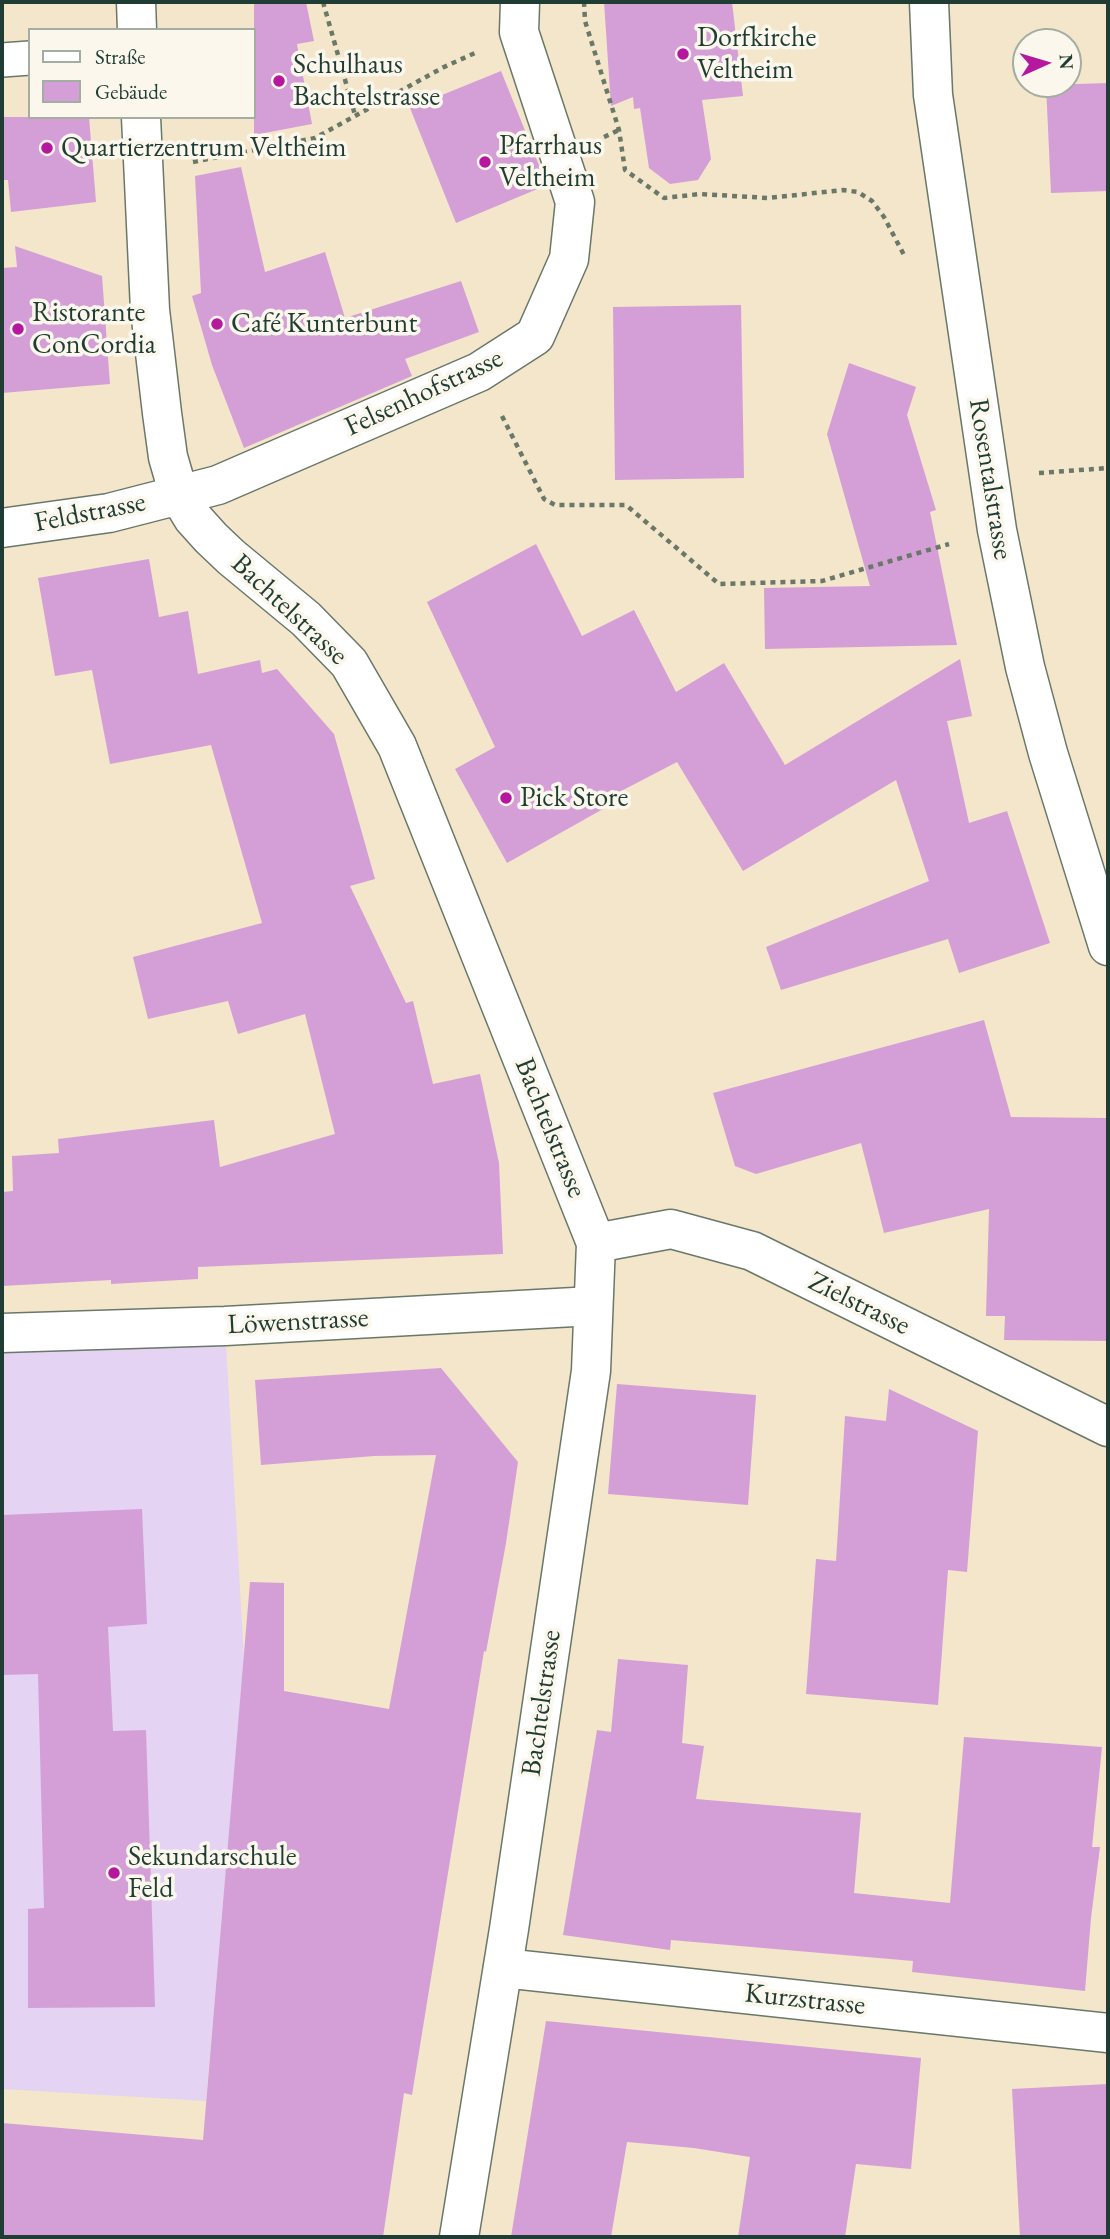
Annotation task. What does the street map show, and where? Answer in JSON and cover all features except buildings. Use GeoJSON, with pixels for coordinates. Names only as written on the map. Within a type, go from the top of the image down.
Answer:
{"type":"FeatureCollection","features":[{"type":"Feature","properties":{"kind":"street"},"geometry":{"type":"LineString","coordinates":[[136,2],[137,28]]}},
{"type":"Feature","properties":{"kind":"street","name":"Rosentalstrasse"},"geometry":{"type":"LineString","coordinates":[[929,2],[933,95],[997,530],[1025,667],[1108,946]]}},
{"type":"Feature","properties":{"kind":"street","name":"Felsenhofstrasse"},"geometry":{"type":"LineString","coordinates":[[179,495],[218,485],[480,372],[535,336],[569,259],[575,202],[520,17]]}},
{"type":"Feature","properties":{"kind":"street","name":"Bachtelstrasse"},"geometry":{"type":"LineString","coordinates":[[141,119],[150,310],[165,435],[179,495],[211,538],[306,619],[349,663],[397,746],[596,1243],[591,1371],[503,1968],[459,2237]]}},
{"type":"Feature","properties":{"kind":"street","name":"Feldstrasse"},"geometry":{"type":"LineString","coordinates":[[2,528],[109,513],[179,495]]}},
{"type":"Feature","properties":{"kind":"street","name":"Zielstrasse"},"geometry":{"type":"LineString","coordinates":[[596,1243],[671,1229],[752,1251],[1108,1427]]}},
{"type":"Feature","properties":{"kind":"street","name":"Löwenstrasse"},"geometry":{"type":"LineString","coordinates":[[2,1333],[225,1326],[593,1306]]}},
{"type":"Feature","properties":{"kind":"street","name":"Kurzstrasse"},"geometry":{"type":"LineString","coordinates":[[503,1968],[1108,2033]]}},
{"type":"Feature","properties":{"kind":"lane"},"geometry":{"type":"LineString","coordinates":[[2,61],[28,58]]}},
{"type":"Feature","properties":{"kind":"path"},"geometry":{"type":"LineString","coordinates":[[323,2],[355,115]]}},
{"type":"Feature","properties":{"kind":"path"},"geometry":{"type":"LineString","coordinates":[[584,2],[585,21],[619,130],[625,170],[664,198],[700,194],[768,198],[843,190],[858,192],[872,201],[884,217],[910,267]]}},
{"type":"Feature","properties":{"kind":"path"},"geometry":{"type":"LineString","coordinates":[[192,162],[315,138],[444,67],[520,17]]}},
{"type":"Feature","properties":{"kind":"path"},"geometry":{"type":"LineString","coordinates":[[606,136],[619,130]]}},
{"type":"Feature","properties":{"kind":"path"},"geometry":{"type":"LineString","coordinates":[[480,372],[544,499],[555,505],[626,505],[719,584],[822,580],[997,530]]}},
{"type":"Feature","properties":{"kind":"path"},"geometry":{"type":"LineString","coordinates":[[988,476],[1108,468]]}},
{"type":"Feature","properties":{"kind":"shaded area","name":"Sekundarschule Feld"},"geometry":{"type":"Polygon","coordinates":[[[225,1326],[244,1658],[206,2101],[2,2089],[2,1333],[225,1326]]]}},
{"type":"Feature","properties":{"kind":"place","name":"Dorfkirche Veltheim"},"geometry":{"type":"Point","coordinates":[683,54]}},
{"type":"Feature","properties":{"kind":"place","name":"Schulhaus Bachtelstrasse"},"geometry":{"type":"Point","coordinates":[279,81]}},
{"type":"Feature","properties":{"kind":"place","name":"Quartierzentrum Veltheim"},"geometry":{"type":"Point","coordinates":[47,148]}},
{"type":"Feature","properties":{"kind":"place","name":"Pfarrhaus Veltheim"},"geometry":{"type":"Point","coordinates":[485,162]}},
{"type":"Feature","properties":{"kind":"place","name":"Café Kunterbunt"},"geometry":{"type":"Point","coordinates":[217,324]}},
{"type":"Feature","properties":{"kind":"place","name":"Ristorante ConCordia"},"geometry":{"type":"Point","coordinates":[18,329]}},
{"type":"Feature","properties":{"kind":"place","name":"Pick Store"},"geometry":{"type":"Point","coordinates":[506,798]}},
{"type":"Feature","properties":{"kind":"place","name":"Sekundarschule Feld"},"geometry":{"type":"Point","coordinates":[114,1873]}}]}
